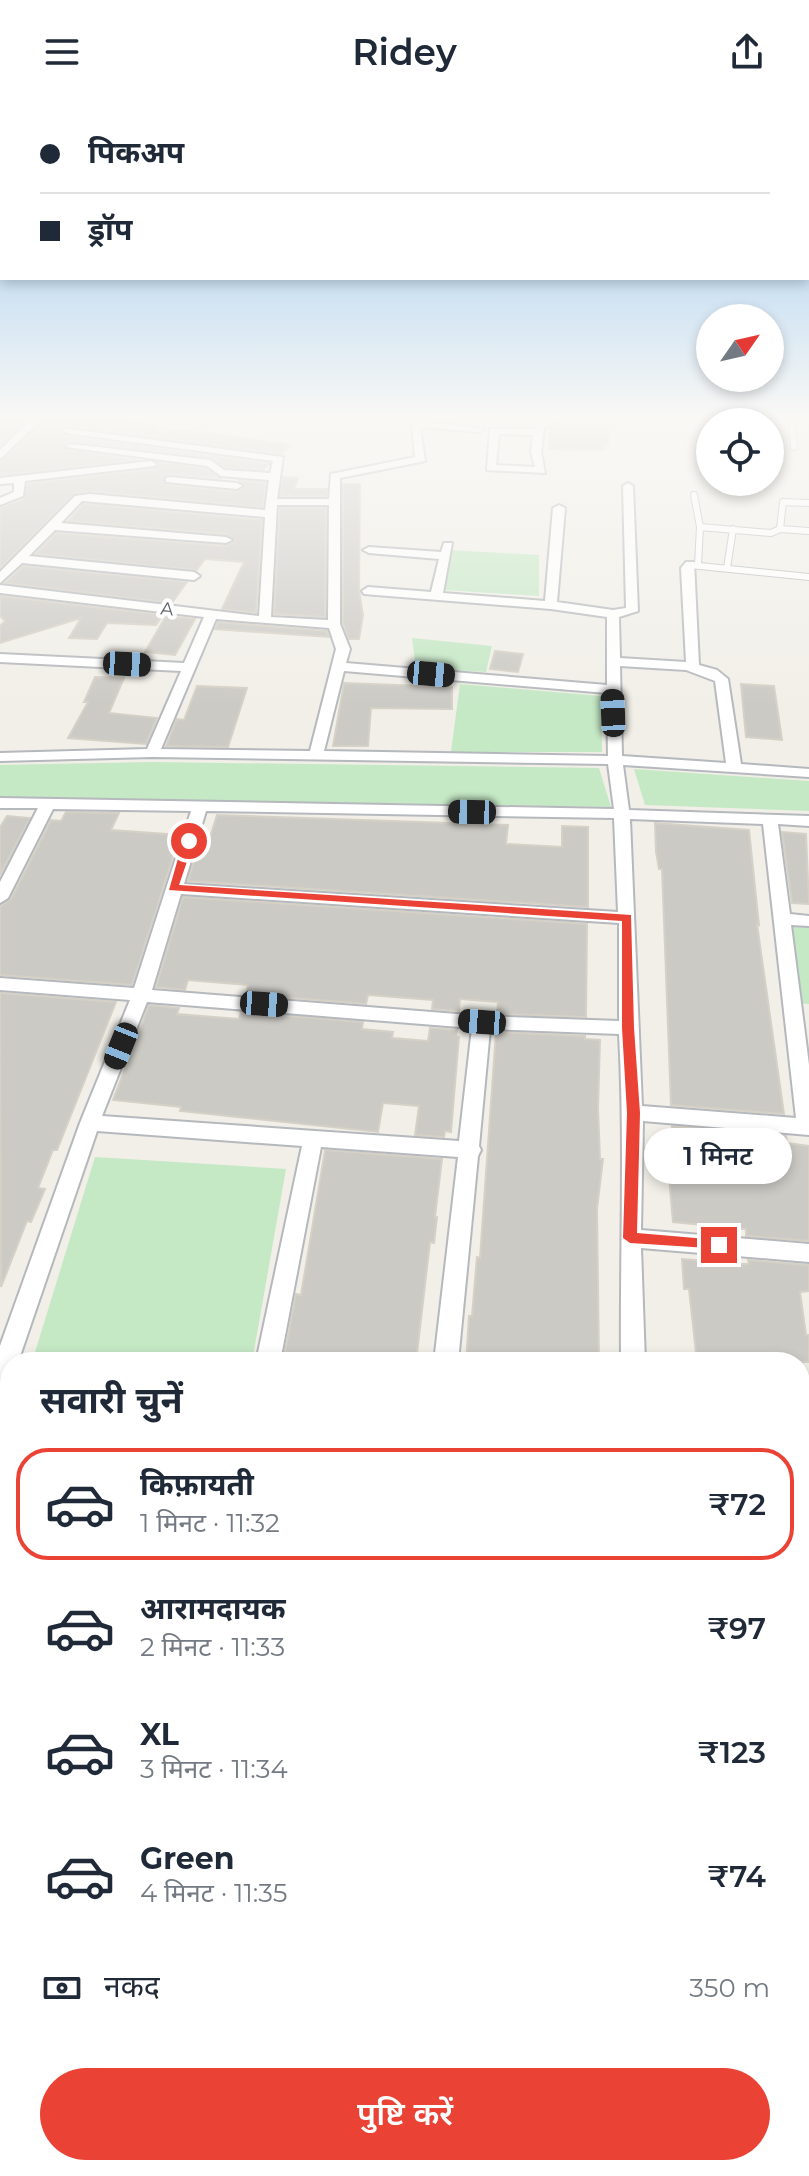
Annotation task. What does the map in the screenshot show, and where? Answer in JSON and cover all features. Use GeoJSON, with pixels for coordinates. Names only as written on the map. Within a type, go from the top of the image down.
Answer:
{"type":"FeatureCollection","features":[{"type":"Feature","properties":{"kind":"street"},"geometry":{"type":"LineString","coordinates":[[0,579],[65,512]]}},
{"type":"Feature","properties":{"kind":"street"},"geometry":{"type":"LineString","coordinates":[[265,621],[272,512]]}},
{"type":"Feature","properties":{"kind":"street"},"geometry":{"type":"LineString","coordinates":[[316,756],[340,667],[342,640],[334,624],[334,512]]}},
{"type":"Feature","properties":{"kind":"street"},"geometry":{"type":"LineString","coordinates":[[551,605],[559,512]]}},
{"type":"Feature","properties":{"kind":"street"},"geometry":{"type":"LineString","coordinates":[[368,591],[551,605],[613,614],[632,611],[629,512]]}},
{"type":"Feature","properties":{"kind":"street"},"geometry":{"type":"LineString","coordinates":[[52,526],[226,540]]}},
{"type":"Feature","properties":{"kind":"street"},"geometry":{"type":"LineString","coordinates":[[369,550],[447,549],[436,596]]}},
{"type":"Feature","properties":{"kind":"street"},"geometry":{"type":"LineString","coordinates":[[19,559],[194,576]]}},
{"type":"Feature","properties":{"kind":"street"},"geometry":{"type":"LineString","coordinates":[[693,668],[687,568],[694,565]]}},
{"type":"Feature","properties":{"kind":"street","name":"A"},"geometry":{"type":"LineString","coordinates":[[0,589],[265,621],[334,624]]}},
{"type":"Feature","properties":{"kind":"street"},"geometry":{"type":"LineString","coordinates":[[152,753],[212,614]]}},
{"type":"Feature","properties":{"kind":"street"},"geometry":{"type":"LineString","coordinates":[[613,614],[612,689],[615,760],[622,814],[633,1113],[630,1238],[633,1352]]}},
{"type":"Feature","properties":{"kind":"street"},"geometry":{"type":"LineString","coordinates":[[0,658],[190,667]]}},
{"type":"Feature","properties":{"kind":"street"},"geometry":{"type":"LineString","coordinates":[[614,662],[705,669],[721,679],[734,767]]}},
{"type":"Feature","properties":{"kind":"street"},"geometry":{"type":"LineString","coordinates":[[340,667],[612,689]]}},
{"type":"Feature","properties":{"kind":"street"},"geometry":{"type":"LineString","coordinates":[[0,757],[152,753],[615,760],[809,773]]}},
{"type":"Feature","properties":{"kind":"street"},"geometry":{"type":"LineString","coordinates":[[0,803],[622,814],[809,821]]}},
{"type":"Feature","properties":{"kind":"street"},"geometry":{"type":"LineString","coordinates":[[0,898],[48,804]]}},
{"type":"Feature","properties":{"kind":"street"},"geometry":{"type":"LineString","coordinates":[[9,1352],[90,1123],[141,995],[200,807]]}},
{"type":"Feature","properties":{"kind":"street"},"geometry":{"type":"LineString","coordinates":[[633,1113],[808,1127],[801,1012],[780,919],[770,820]]}},
{"type":"Feature","properties":{"kind":"street"},"geometry":{"type":"LineString","coordinates":[[173,888],[627,918]]}},
{"type":"Feature","properties":{"kind":"street"},"geometry":{"type":"LineString","coordinates":[[780,919],[809,921]]}},
{"type":"Feature","properties":{"kind":"street"},"geometry":{"type":"LineString","coordinates":[[0,984],[482,1022],[628,1028]]}},
{"type":"Feature","properties":{"kind":"street"},"geometry":{"type":"LineString","coordinates":[[447,1352],[471,1150],[482,1022]]}},
{"type":"Feature","properties":{"kind":"street"},"geometry":{"type":"LineString","coordinates":[[90,1123],[471,1150]]}},
{"type":"Feature","properties":{"kind":"street"},"geometry":{"type":"LineString","coordinates":[[270,1352],[313,1139]]}},
{"type":"Feature","properties":{"kind":"street"},"geometry":{"type":"LineString","coordinates":[[630,1238],[809,1253]]}},
{"type":"Feature","properties":{"kind":"lane"},"geometry":{"type":"LineString","coordinates":[[697,512],[700,527],[694,565],[809,577]]}},
{"type":"Feature","properties":{"kind":"lane"},"geometry":{"type":"LineString","coordinates":[[780,529],[782,512]]}},
{"type":"Feature","properties":{"kind":"lane"},"geometry":{"type":"LineString","coordinates":[[700,527],[771,533],[780,529],[809,531]]}},
{"type":"Feature","properties":{"kind":"lane"},"geometry":{"type":"LineString","coordinates":[[727,568],[733,529]]}},
{"type":"Feature","properties":{"kind":"green space"},"geometry":{"type":"Polygon","coordinates":[[[449,550],[539,555],[539,596],[445,590],[449,550]]]}},
{"type":"Feature","properties":{"kind":"green space"},"geometry":{"type":"Polygon","coordinates":[[[412,638],[492,646],[486,672],[416,668],[412,638]]]}},
{"type":"Feature","properties":{"kind":"green space"},"geometry":{"type":"Polygon","coordinates":[[[460,684],[601,696],[602,752],[451,752],[460,684]]]}},
{"type":"Feature","properties":{"kind":"green space"},"geometry":{"type":"Polygon","coordinates":[[[153,762],[599,768],[611,807],[0,797],[0,765],[153,762]]]}},
{"type":"Feature","properties":{"kind":"green space"},"geometry":{"type":"Polygon","coordinates":[[[634,769],[809,781],[809,811],[645,805],[634,769]]]}},
{"type":"Feature","properties":{"kind":"green space"},"geometry":{"type":"Polygon","coordinates":[[[790,925],[809,926],[809,1004],[798,1003],[790,925]]]}},
{"type":"Feature","properties":{"kind":"green space"},"geometry":{"type":"Polygon","coordinates":[[[95,1157],[286,1169],[254,1352],[35,1352],[95,1157]]]}},
{"type":"Feature","properties":{"kind":"building"},"geometry":{"type":"Polygon","coordinates":[[[0,512],[56,512],[0,568],[0,512]]]}},
{"type":"Feature","properties":{"kind":"building"},"geometry":{"type":"Polygon","coordinates":[[[76,512],[169,512],[262,520],[256,613],[222,609],[244,562],[205,559],[197,570],[36,554],[56,533],[226,546],[235,541],[226,534],[68,521],[76,512]]]}},
{"type":"Feature","properties":{"kind":"building"},"geometry":{"type":"Polygon","coordinates":[[[280,512],[326,512],[325,617],[274,614],[280,512]]]}},
{"type":"Feature","properties":{"kind":"building"},"geometry":{"type":"Polygon","coordinates":[[[343,512],[360,512],[359,590],[363,615],[359,639],[349,639],[343,623],[343,512]]]}},
{"type":"Feature","properties":{"kind":"building"},"geometry":{"type":"Polygon","coordinates":[[[23,566],[187,582],[172,603],[5,583],[23,566]]]}},
{"type":"Feature","properties":{"kind":"building"},"geometry":{"type":"Polygon","coordinates":[[[0,596],[163,615],[156,625],[107,623],[97,639],[69,638],[81,618],[0,643],[0,626],[5,621],[0,616],[0,596]]]}},
{"type":"Feature","properties":{"kind":"building"},"geometry":{"type":"Polygon","coordinates":[[[166,616],[195,619],[175,655],[145,652],[166,616]]]}},
{"type":"Feature","properties":{"kind":"building"},"geometry":{"type":"Polygon","coordinates":[[[218,622],[327,631],[329,637],[215,629],[218,622]]]}},
{"type":"Feature","properties":{"kind":"building"},"geometry":{"type":"Polygon","coordinates":[[[495,651],[523,654],[518,672],[490,669],[495,651]]]}},
{"type":"Feature","properties":{"kind":"building"},"geometry":{"type":"Polygon","coordinates":[[[95,677],[124,678],[109,713],[157,718],[146,744],[68,738],[88,702],[84,702],[95,677]]]}},
{"type":"Feature","properties":{"kind":"building"},"geometry":{"type":"Polygon","coordinates":[[[344,683],[452,687],[452,709],[371,708],[368,746],[333,746],[344,683]]]}},
{"type":"Feature","properties":{"kind":"building"},"geometry":{"type":"Polygon","coordinates":[[[741,684],[774,686],[782,740],[746,737],[741,684]]]}},
{"type":"Feature","properties":{"kind":"building"},"geometry":{"type":"Polygon","coordinates":[[[197,686],[247,688],[228,747],[166,746],[177,719],[184,720],[197,686]]]}},
{"type":"Feature","properties":{"kind":"building"},"geometry":{"type":"Polygon","coordinates":[[[66,812],[119,813],[111,830],[180,835],[132,985],[0,975],[0,906],[11,899],[51,820],[61,821],[66,812]]]}},
{"type":"Feature","properties":{"kind":"building"},"geometry":{"type":"Polygon","coordinates":[[[217,815],[508,825],[506,844],[562,847],[562,826],[588,827],[588,907],[188,881],[201,837],[210,837],[217,815]]]}},
{"type":"Feature","properties":{"kind":"building"},"geometry":{"type":"Polygon","coordinates":[[[7,816],[30,818],[0,875],[0,827],[7,816]]]}},
{"type":"Feature","properties":{"kind":"building"},"geometry":{"type":"Polygon","coordinates":[[[655,823],[749,830],[757,924],[784,1114],[671,1105],[662,869],[659,869],[656,852],[655,823]]]}},
{"type":"Feature","properties":{"kind":"building"},"geometry":{"type":"Polygon","coordinates":[[[782,832],[806,834],[809,904],[792,903],[782,832]]]}},
{"type":"Feature","properties":{"kind":"building"},"geometry":{"type":"Polygon","coordinates":[[[183,897],[587,924],[586,1017],[497,1014],[498,1002],[460,999],[459,1011],[432,1009],[433,1000],[368,995],[366,1004],[246,994],[248,985],[188,980],[185,990],[156,987],[183,897]]]}},
{"type":"Feature","properties":{"kind":"building"},"geometry":{"type":"Polygon","coordinates":[[[0,993],[116,1002],[57,1150],[53,1150],[38,1188],[45,1189],[31,1222],[27,1221],[1,1287],[0,993]]]}},
{"type":"Feature","properties":{"kind":"building"},"geometry":{"type":"Polygon","coordinates":[[[149,1005],[179,1008],[177,1014],[239,1019],[241,1012],[363,1022],[362,1029],[393,1032],[392,1038],[428,1041],[430,1028],[457,1030],[456,1036],[459,1037],[451,1132],[445,1131],[444,1137],[415,1135],[419,1106],[383,1103],[378,1132],[180,1111],[181,1107],[113,1100],[149,1005]]]}},
{"type":"Feature","properties":{"kind":"building"},"geometry":{"type":"Polygon","coordinates":[[[496,1032],[585,1036],[585,1039],[600,1040],[598,1108],[600,1159],[603,1159],[597,1209],[599,1352],[467,1352],[477,1257],[480,1258],[496,1032]]]}},
{"type":"Feature","properties":{"kind":"building"},"geometry":{"type":"Polygon","coordinates":[[[672,1126],[786,1136],[787,1143],[809,1146],[809,1241],[746,1236],[746,1229],[673,1222],[665,1132],[672,1133],[672,1126]]]}},
{"type":"Feature","properties":{"kind":"building"},"geometry":{"type":"Polygon","coordinates":[[[325,1150],[442,1159],[434,1243],[430,1242],[417,1352],[285,1352],[296,1294],[301,1295],[325,1150]]]}},
{"type":"Feature","properties":{"kind":"building"},"geometry":{"type":"Polygon","coordinates":[[[682,1259],[809,1265],[809,1291],[800,1292],[806,1335],[809,1335],[809,1352],[696,1352],[689,1289],[684,1289],[682,1259]]]}},
{"type":"Feature","properties":{"kind":"route"},"geometry":{"type":"LineString","coordinates":[[189,841],[173,888],[627,918],[633,1113],[630,1238],[719,1245]]}}]}
